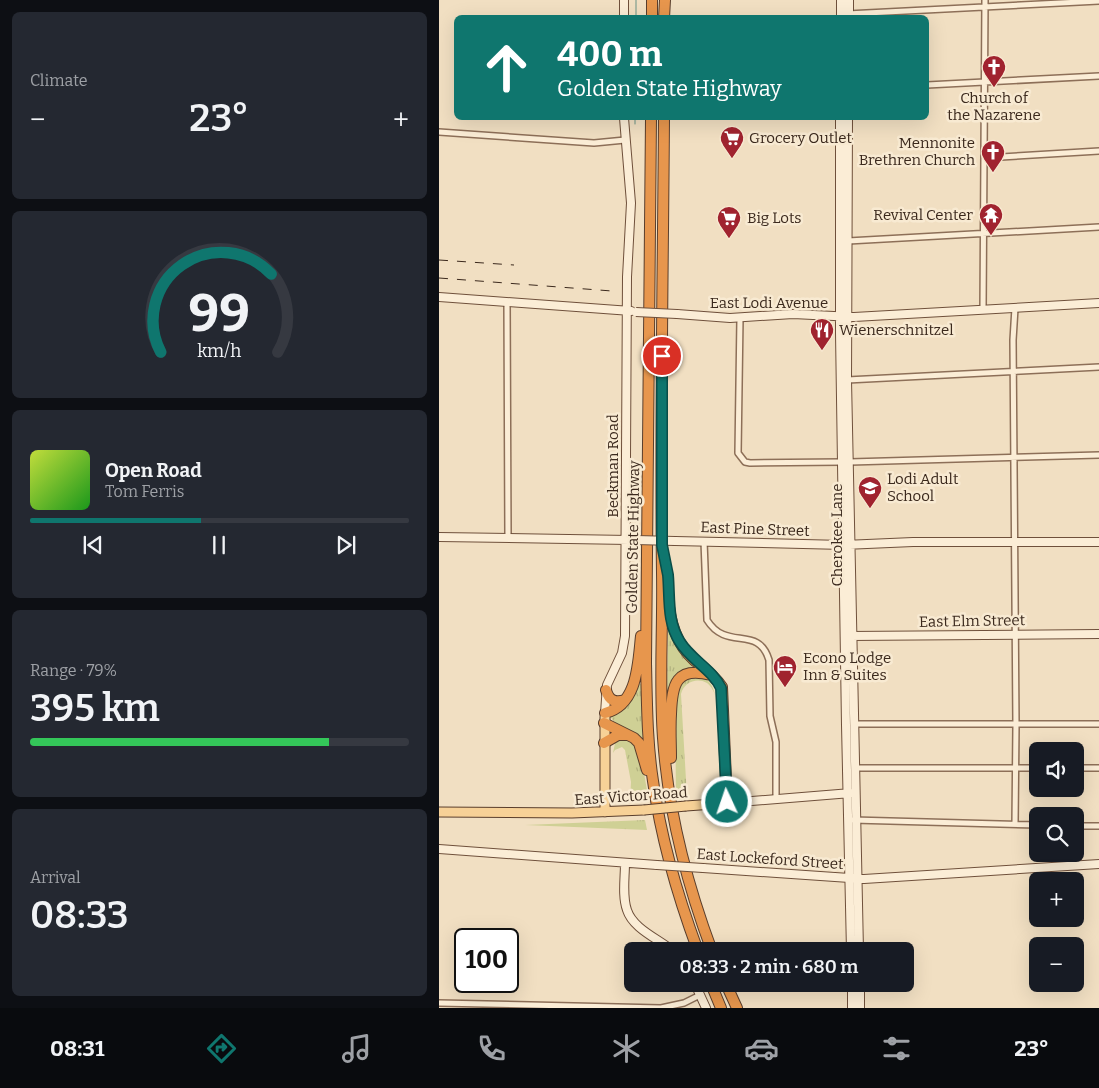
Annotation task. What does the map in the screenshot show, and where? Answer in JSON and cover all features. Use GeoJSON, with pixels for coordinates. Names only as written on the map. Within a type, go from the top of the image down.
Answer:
{"type":"FeatureCollection","features":[{"type":"Feature","properties":{"kind":"highway"},"geometry":{"type":"LineString","coordinates":[[651,15],[652,0]]}},
{"type":"Feature","properties":{"kind":"highway"},"geometry":{"type":"LineString","coordinates":[[665,0],[665,15]]}},
{"type":"Feature","properties":{"kind":"highway","name":"Golden State Highway"},"geometry":{"type":"LineString","coordinates":[[651,120],[647,716],[653,782],[659,814],[677,886],[695,942]]}},
{"type":"Feature","properties":{"kind":"highway","name":"Golden State Highway"},"geometry":{"type":"LineString","coordinates":[[664,120],[663,738],[671,799],[683,860],[709,942]]}},
{"type":"Feature","properties":{"kind":"highway"},"geometry":{"type":"LineString","coordinates":[[662,545],[674,630],[686,651],[718,682],[723,694],[727,802]]}},
{"type":"Feature","properties":{"kind":"highway"},"geometry":{"type":"LineString","coordinates":[[648,583],[643,601],[637,670],[634,683],[625,700],[604,718],[639,743],[659,814]]}},
{"type":"Feature","properties":{"kind":"highway"},"geometry":{"type":"LineString","coordinates":[[671,799],[670,725],[673,688],[679,678],[690,672],[711,674]]}},
{"type":"Feature","properties":{"kind":"highway"},"geometry":{"type":"LineString","coordinates":[[606,690],[613,701],[625,700]]}},
{"type":"Feature","properties":{"kind":"highway"},"geometry":{"type":"LineString","coordinates":[[604,743],[618,735],[630,736]]}},
{"type":"Feature","properties":{"kind":"highway"},"geometry":{"type":"LineString","coordinates":[[714,992],[721,1008]]}},
{"type":"Feature","properties":{"kind":"highway"},"geometry":{"type":"LineString","coordinates":[[730,992],[737,1008]]}},
{"type":"Feature","properties":{"kind":"main road","name":"Beckman Road"},"geometry":{"type":"LineString","coordinates":[[604,718],[605,812]]}},
{"type":"Feature","properties":{"kind":"main road"},"geometry":{"type":"LineString","coordinates":[[585,813],[596,805],[604,792]]}},
{"type":"Feature","properties":{"kind":"main road","name":"East Victor Road"},"geometry":{"type":"LineString","coordinates":[[439,812],[585,813],[644,810],[727,802]]}},
{"type":"Feature","properties":{"kind":"street"},"geometry":{"type":"LineString","coordinates":[[624,0],[624,15]]}},
{"type":"Feature","properties":{"kind":"street"},"geometry":{"type":"LineString","coordinates":[[841,0],[845,15]]}},
{"type":"Feature","properties":{"kind":"street"},"geometry":{"type":"LineString","coordinates":[[845,15],[849,0]]}},
{"type":"Feature","properties":{"kind":"street"},"geometry":{"type":"LineString","coordinates":[[856,15],[985,3],[1099,1]]}},
{"type":"Feature","properties":{"kind":"street"},"geometry":{"type":"LineString","coordinates":[[983,310],[985,3]]}},
{"type":"Feature","properties":{"kind":"street"},"geometry":{"type":"LineString","coordinates":[[929,86],[1099,76]]}},
{"type":"Feature","properties":{"kind":"street","name":"Beckman Road"},"geometry":{"type":"LineString","coordinates":[[604,718],[606,690],[624,644],[627,540],[627,311],[631,203],[624,120]]}},
{"type":"Feature","properties":{"kind":"street","name":"Cherokee Lane"},"geometry":{"type":"LineString","coordinates":[[840,120],[851,793],[856,820],[851,942]]}},
{"type":"Feature","properties":{"kind":"street","name":"Cherokee Lane"},"geometry":{"type":"LineString","coordinates":[[846,462],[847,380],[844,316],[848,241],[847,120]]}},
{"type":"Feature","properties":{"kind":"street"},"geometry":{"type":"LineString","coordinates":[[439,132],[595,143],[625,140]]}},
{"type":"Feature","properties":{"kind":"street"},"geometry":{"type":"LineString","coordinates":[[984,158],[1099,152]]}},
{"type":"Feature","properties":{"kind":"street"},"geometry":{"type":"LineString","coordinates":[[848,241],[1099,227]]}},
{"type":"Feature","properties":{"kind":"street","name":"East Lodi Avenue"},"geometry":{"type":"LineString","coordinates":[[439,297],[740,318],[798,314],[844,316],[1099,303]]}},
{"type":"Feature","properties":{"kind":"street"},"geometry":{"type":"LineString","coordinates":[[507,302],[508,538]]}},
{"type":"Feature","properties":{"kind":"street"},"geometry":{"type":"LineString","coordinates":[[1015,308],[1013,371],[1015,458],[1015,824]]}},
{"type":"Feature","properties":{"kind":"street"},"geometry":{"type":"LineString","coordinates":[[740,318],[738,453],[741,458],[751,463],[1099,455]]}},
{"type":"Feature","properties":{"kind":"street"},"geometry":{"type":"LineString","coordinates":[[847,380],[1099,367]]}},
{"type":"Feature","properties":{"kind":"street","name":"East Pine Street"},"geometry":{"type":"LineString","coordinates":[[439,536],[848,545],[903,542],[1099,542]]}},
{"type":"Feature","properties":{"kind":"street"},"geometry":{"type":"LineString","coordinates":[[704,541],[707,620],[711,628],[721,635],[757,642],[767,652],[769,660],[770,716],[776,747],[776,798]]}},
{"type":"Feature","properties":{"kind":"street","name":"East Elm Street"},"geometry":{"type":"LineString","coordinates":[[849,636],[1099,634]]}},
{"type":"Feature","properties":{"kind":"street","name":"Cherokee Lane"},"geometry":{"type":"LineString","coordinates":[[849,636],[855,768],[848,820],[858,942]]}},
{"type":"Feature","properties":{"kind":"street"},"geometry":{"type":"LineString","coordinates":[[853,724],[1099,724]]}},
{"type":"Feature","properties":{"kind":"street"},"geometry":{"type":"LineString","coordinates":[[855,768],[1029,768]]}},
{"type":"Feature","properties":{"kind":"street"},"geometry":{"type":"LineString","coordinates":[[1084,768],[1099,768]]}},
{"type":"Feature","properties":{"kind":"street","name":"East Victor Road"},"geometry":{"type":"LineString","coordinates":[[727,802],[851,793]]}},
{"type":"Feature","properties":{"kind":"street"},"geometry":{"type":"LineString","coordinates":[[848,820],[1029,825]]}},
{"type":"Feature","properties":{"kind":"street"},"geometry":{"type":"LineString","coordinates":[[1084,826],[1099,826]]}},
{"type":"Feature","properties":{"kind":"street","name":"East Lockeford Street"},"geometry":{"type":"LineString","coordinates":[[439,849],[854,878],[1099,864]]}},
{"type":"Feature","properties":{"kind":"street"},"geometry":{"type":"LineString","coordinates":[[625,863],[627,911],[636,924],[661,942]]}},
{"type":"Feature","properties":{"kind":"street"},"geometry":{"type":"LineString","coordinates":[[699,992],[706,1008]]}},
{"type":"Feature","properties":{"kind":"street"},"geometry":{"type":"LineString","coordinates":[[852,992],[853,1008]]}},
{"type":"Feature","properties":{"kind":"street"},"geometry":{"type":"LineString","coordinates":[[860,992],[861,1008]]}},
{"type":"Feature","properties":{"kind":"street"},"geometry":{"type":"LineString","coordinates":[[439,1003],[661,1008],[684,1003],[700,995]]}},
{"type":"Feature","properties":{"kind":"green space"},"geometry":{"type":"Polygon","coordinates":[[[671,627],[693,664],[667,701],[668,628],[671,627]]]}},
{"type":"Feature","properties":{"kind":"green space"},"geometry":{"type":"Polygon","coordinates":[[[695,676],[710,682],[714,691],[707,683],[699,680],[685,686],[681,694],[687,797],[676,798],[675,697],[682,682],[689,677],[695,676]]]}},
{"type":"Feature","properties":{"kind":"green space"},"geometry":{"type":"Polygon","coordinates":[[[637,684],[641,684],[645,740],[621,726],[611,717],[637,684]]]}},
{"type":"Feature","properties":{"kind":"green space"},"geometry":{"type":"Polygon","coordinates":[[[621,740],[633,743],[639,753],[649,800],[630,801],[631,782],[625,750],[622,747],[613,753],[615,743],[621,740]]]}},
{"type":"Feature","properties":{"kind":"green space"},"geometry":{"type":"Polygon","coordinates":[[[645,820],[647,830],[525,825],[645,820]]]}},
{"type":"Feature","properties":{"kind":"waterway"},"geometry":{"type":"LineString","coordinates":[[636,0],[636,15]]}},
{"type":"Feature","properties":{"kind":"railway"},"geometry":{"type":"LineString","coordinates":[[439,260],[514,265]]}},
{"type":"Feature","properties":{"kind":"railway"},"geometry":{"type":"LineString","coordinates":[[439,278],[612,291]]}},
{"type":"Feature","properties":{"kind":"place","name":"Church of the Nazarene"},"geometry":{"type":"Point","coordinates":[994,88]}},
{"type":"Feature","properties":{"kind":"place","name":"Grocery Outlet"},"geometry":{"type":"Point","coordinates":[732,159]}},
{"type":"Feature","properties":{"kind":"place","name":"Mennonite Brethren Church"},"geometry":{"type":"Point","coordinates":[993,173]}},
{"type":"Feature","properties":{"kind":"place","name":"Revival Center"},"geometry":{"type":"Point","coordinates":[991,236]}},
{"type":"Feature","properties":{"kind":"place","name":"Big Lots"},"geometry":{"type":"Point","coordinates":[729,239]}},
{"type":"Feature","properties":{"kind":"place","name":"Wienerschnitzel"},"geometry":{"type":"Point","coordinates":[822,351]}},
{"type":"Feature","properties":{"kind":"place","name":"Lodi Adult School"},"geometry":{"type":"Point","coordinates":[870,509]}},
{"type":"Feature","properties":{"kind":"place","name":"Econo Lodge Inn & Suites"},"geometry":{"type":"Point","coordinates":[785,688]}},
{"type":"Feature","properties":{"kind":"route"},"geometry":{"type":"LineString","coordinates":[[662,356],[662,545],[667,575],[670,614],[680,643],[692,658],[715,678],[721,688],[727,802]]}}]}
